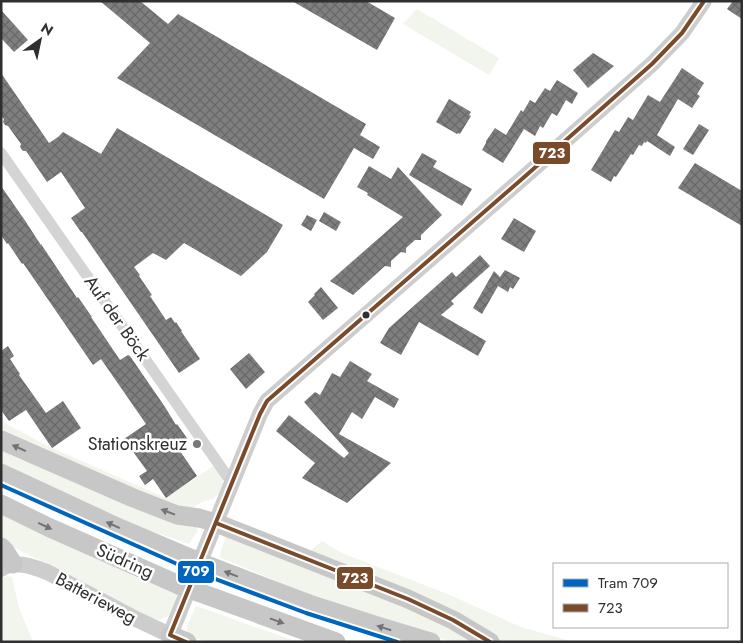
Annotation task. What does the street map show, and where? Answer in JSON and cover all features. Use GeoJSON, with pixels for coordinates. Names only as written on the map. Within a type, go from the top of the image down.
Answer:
{"type":"FeatureCollection","features":[{"type":"Feature","properties":{"kind":"main road"},"geometry":{"type":"LineString","coordinates":[[1,440],[140,501],[177,515],[216,523],[408,598],[453,620],[490,642]]}},
{"type":"Feature","properties":{"kind":"main road","name":"Südring"},"geometry":{"type":"LineString","coordinates":[[1,474],[208,566],[309,604],[431,642]]}},
{"type":"Feature","properties":{"kind":"main road","name":"Südring"},"geometry":{"type":"LineString","coordinates":[[1,504],[179,585],[336,642]]}},
{"type":"Feature","properties":{"kind":"main road"},"geometry":{"type":"LineString","coordinates":[[1,547],[7,566]]}},
{"type":"Feature","properties":{"kind":"street"},"geometry":{"type":"LineString","coordinates":[[177,640],[216,523],[267,401],[652,64],[682,33],[704,1]]}},
{"type":"Feature","properties":{"kind":"street","name":"Auf der Böck"},"geometry":{"type":"LineString","coordinates":[[1,153],[232,483]]}},
{"type":"Feature","properties":{"kind":"street","name":"Batterieweg"},"geometry":{"type":"LineString","coordinates":[[7,566],[34,567],[47,572],[177,640]]}},
{"type":"Feature","properties":{"kind":"shaded area"},"geometry":{"type":"Polygon","coordinates":[[[417,9],[499,58],[489,75],[403,24],[417,9]]]}},
{"type":"Feature","properties":{"kind":"shaded area"},"geometry":{"type":"Polygon","coordinates":[[[1,421],[52,448],[166,498],[215,465],[223,475],[223,489],[213,499],[202,502],[188,510],[198,530],[189,544],[119,520],[1,465],[1,421]]]}},
{"type":"Feature","properties":{"kind":"shaded area"},"geometry":{"type":"Polygon","coordinates":[[[1,512],[179,590],[171,614],[160,620],[148,617],[15,548],[1,547],[1,512]]]}},
{"type":"Feature","properties":{"kind":"shaded area"},"geometry":{"type":"Polygon","coordinates":[[[230,525],[310,551],[322,541],[342,553],[450,595],[521,627],[574,642],[452,642],[312,596],[219,557],[230,525]]]}},
{"type":"Feature","properties":{"kind":"shaded area"},"geometry":{"type":"Polygon","coordinates":[[[7,576],[12,577],[19,608],[33,642],[1,642],[1,579],[7,576]]]}},
{"type":"Feature","properties":{"kind":"shaded area"},"geometry":{"type":"Polygon","coordinates":[[[196,606],[298,642],[212,642],[194,638],[187,631],[187,626],[196,606]]]}},
{"type":"Feature","properties":{"kind":"building"},"geometry":{"type":"Polygon","coordinates":[[[100,1],[140,1],[168,24],[178,14],[366,124],[360,135],[380,147],[373,159],[354,148],[324,199],[117,78],[150,43],[100,1]]]}},
{"type":"Feature","properties":{"kind":"building"},"geometry":{"type":"Polygon","coordinates":[[[292,1],[366,1],[395,18],[377,50],[292,1]]]}},
{"type":"Feature","properties":{"kind":"building"},"geometry":{"type":"Polygon","coordinates":[[[733,1],[742,1],[742,19],[727,9],[733,1]]]}},
{"type":"Feature","properties":{"kind":"building"},"geometry":{"type":"Polygon","coordinates":[[[1,10],[28,40],[14,52],[1,38],[1,10]]]}},
{"type":"Feature","properties":{"kind":"building"},"geometry":{"type":"Polygon","coordinates":[[[593,53],[614,66],[588,88],[573,70],[593,53]]]}},
{"type":"Feature","properties":{"kind":"building"},"geometry":{"type":"Polygon","coordinates":[[[682,68],[704,83],[697,94],[700,96],[692,108],[678,99],[657,135],[675,147],[670,156],[647,141],[642,146],[639,145],[633,155],[631,154],[611,182],[591,170],[615,130],[619,132],[628,117],[633,120],[648,95],[660,102],[682,68]]]}},
{"type":"Feature","properties":{"kind":"building"},"geometry":{"type":"Polygon","coordinates":[[[1,73],[49,143],[63,132],[101,154],[117,128],[283,225],[267,252],[241,276],[184,243],[166,260],[153,253],[134,267],[166,320],[171,317],[176,322],[200,359],[179,373],[71,218],[85,208],[61,172],[47,182],[26,151],[23,151],[20,147],[21,144],[8,126],[3,122],[4,119],[1,116],[1,73]]]}},
{"type":"Feature","properties":{"kind":"building"},"geometry":{"type":"Polygon","coordinates":[[[557,80],[578,93],[572,104],[566,100],[557,116],[552,113],[543,128],[540,126],[535,136],[524,129],[503,163],[482,150],[495,128],[506,135],[521,110],[523,112],[530,100],[535,103],[545,88],[550,91],[557,80]]]}},
{"type":"Feature","properties":{"kind":"building"},"geometry":{"type":"Polygon","coordinates":[[[449,99],[471,112],[469,115],[471,116],[460,134],[436,122],[449,99]]]}},
{"type":"Feature","properties":{"kind":"building"},"geometry":{"type":"Polygon","coordinates":[[[699,124],[709,130],[693,155],[683,149],[699,124]]]}},
{"type":"Feature","properties":{"kind":"building"},"geometry":{"type":"Polygon","coordinates":[[[422,153],[437,161],[433,167],[472,189],[462,206],[409,175],[422,153]]]}},
{"type":"Feature","properties":{"kind":"building"},"geometry":{"type":"Polygon","coordinates":[[[695,163],[742,191],[742,226],[678,188],[695,163]]]}},
{"type":"Feature","properties":{"kind":"building"},"geometry":{"type":"Polygon","coordinates":[[[369,166],[391,179],[398,167],[442,215],[421,235],[421,240],[415,240],[406,248],[406,253],[401,252],[391,261],[391,267],[385,266],[353,295],[330,281],[403,217],[357,187],[369,166]]]}},
{"type":"Feature","properties":{"kind":"building"},"geometry":{"type":"Polygon","coordinates":[[[1,186],[120,360],[128,355],[130,356],[176,425],[189,441],[178,448],[197,476],[166,498],[153,479],[145,485],[139,476],[147,471],[124,439],[146,424],[101,359],[93,365],[23,263],[1,235],[1,186]]]}},
{"type":"Feature","properties":{"kind":"building"},"geometry":{"type":"Polygon","coordinates":[[[324,212],[341,222],[336,231],[319,221],[324,212]]]}},
{"type":"Feature","properties":{"kind":"building"},"geometry":{"type":"Polygon","coordinates":[[[307,215],[317,220],[311,231],[301,225],[307,215]]]}},
{"type":"Feature","properties":{"kind":"building"},"geometry":{"type":"Polygon","coordinates":[[[514,218],[536,231],[524,252],[501,239],[514,218]]]}},
{"type":"Feature","properties":{"kind":"building"},"geometry":{"type":"Polygon","coordinates":[[[480,255],[490,266],[451,301],[454,304],[441,315],[486,341],[478,356],[419,322],[401,355],[380,343],[389,328],[452,272],[456,277],[480,255]]]}},
{"type":"Feature","properties":{"kind":"building"},"geometry":{"type":"Polygon","coordinates":[[[505,270],[520,278],[513,289],[510,287],[508,292],[498,286],[482,314],[473,308],[494,271],[500,277],[505,270]]]}},
{"type":"Feature","properties":{"kind":"building"},"geometry":{"type":"Polygon","coordinates":[[[321,287],[338,308],[323,320],[308,302],[321,287]]]}},
{"type":"Feature","properties":{"kind":"building"},"geometry":{"type":"Polygon","coordinates":[[[8,346],[14,356],[10,359],[19,375],[46,413],[63,401],[81,428],[52,448],[26,410],[9,421],[1,410],[1,351],[8,346]]]}},
{"type":"Feature","properties":{"kind":"building"},"geometry":{"type":"Polygon","coordinates":[[[249,353],[265,372],[246,389],[230,369],[249,353]]]}},
{"type":"Feature","properties":{"kind":"building"},"geometry":{"type":"Polygon","coordinates":[[[350,361],[372,374],[367,381],[399,399],[394,408],[375,397],[362,419],[352,412],[339,434],[391,463],[347,503],[302,478],[315,463],[276,431],[289,415],[344,458],[349,453],[304,402],[315,392],[320,395],[332,373],[340,377],[350,361]]]}},
{"type":"Feature","properties":{"kind":"tram line","name":"709"},"geometry":{"type":"LineString","coordinates":[[1,485],[186,568],[306,613],[397,642]]}},
{"type":"Feature","properties":{"kind":"transit line","name":"723"},"geometry":{"type":"LineString","coordinates":[[186,642],[170,635],[267,401],[652,64],[682,33],[704,1]]}},
{"type":"Feature","properties":{"kind":"transit line","name":"723"},"geometry":{"type":"LineString","coordinates":[[216,523],[408,599],[453,620],[490,642]]}},
{"type":"Feature","properties":{"kind":"place","name":"Stationskreuz"},"geometry":{"type":"Point","coordinates":[197,444]}}]}
